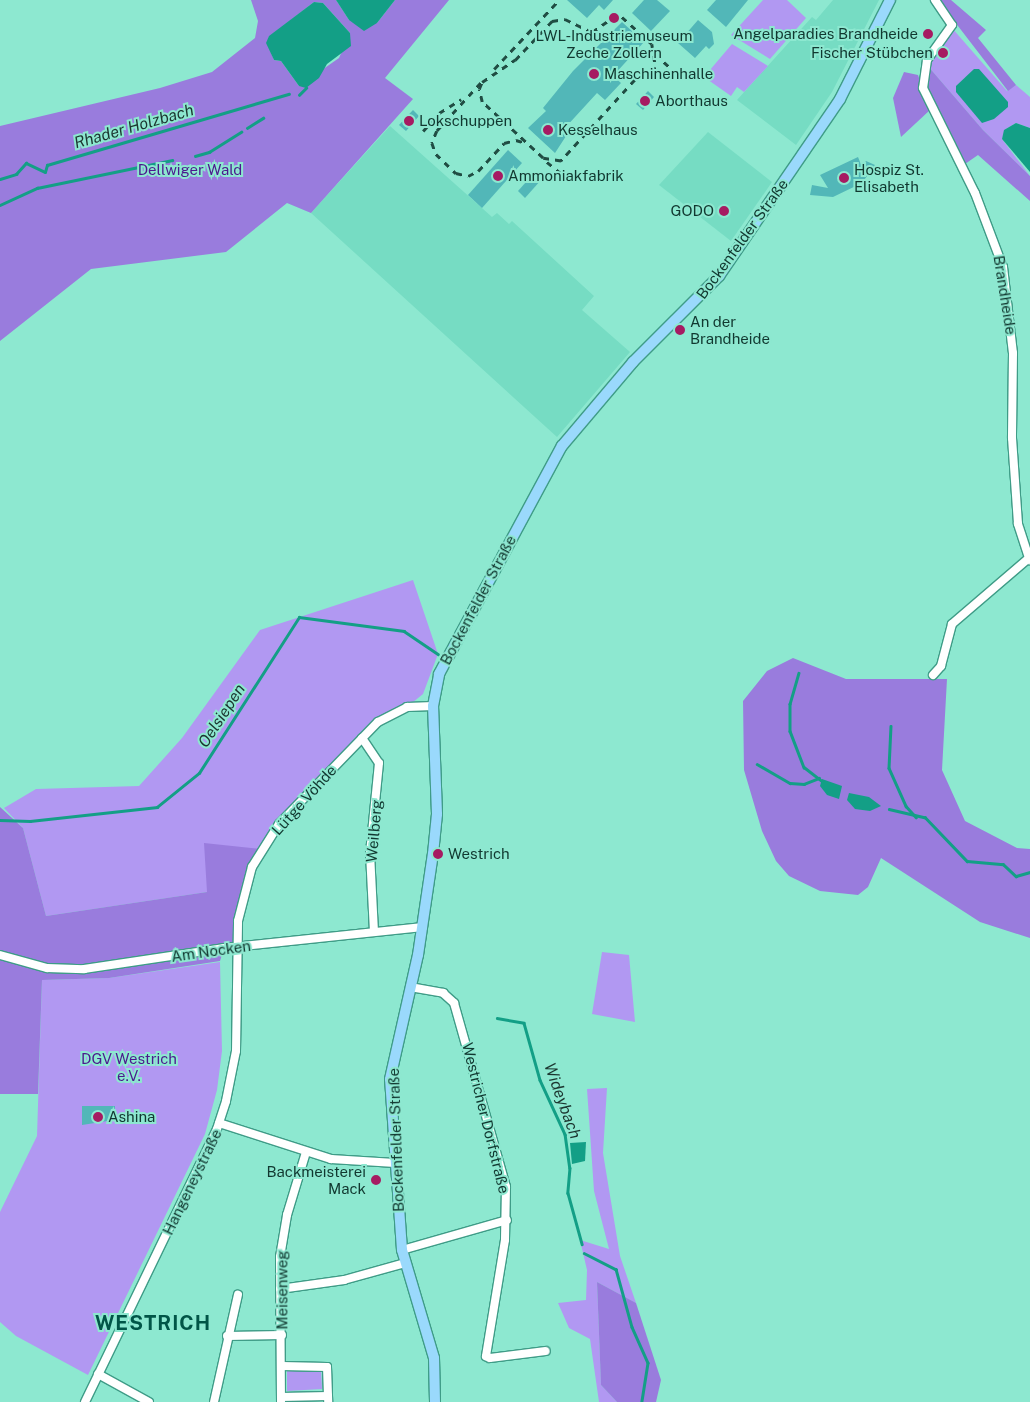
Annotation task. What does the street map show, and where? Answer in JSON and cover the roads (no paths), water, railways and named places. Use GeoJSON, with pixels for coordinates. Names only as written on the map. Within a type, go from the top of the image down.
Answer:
{"type":"FeatureCollection","features":[{"type":"Feature","properties":{"kind":"main road","name":"Bockenfelder Straße"},"geometry":{"type":"LineString","coordinates":[[435,1402],[434,1358],[402,1250],[395,1162],[391,1068],[423,928],[436,827],[433,706],[444,664],[562,446],[633,362],[719,276],[840,99],[890,0]]}},
{"type":"Feature","properties":{"kind":"street","name":"Brandheide"},"geometry":{"type":"LineString","coordinates":[[933,675],[944,657],[952,624],[1029,559],[1018,524],[1012,438],[1013,353],[1003,267],[975,193],[923,88],[927,60],[952,24],[934,0]]}},
{"type":"Feature","properties":{"kind":"street","name":"Lütge Vöhde"},"geometry":{"type":"LineString","coordinates":[[219,1123],[236,1051],[237,946],[242,896],[261,849],[279,824],[362,738],[388,714],[407,708],[433,706]]}},
{"type":"Feature","properties":{"kind":"street","name":"Weilberg"},"geometry":{"type":"LineString","coordinates":[[362,738],[379,763],[370,853],[374,930]]}},
{"type":"Feature","properties":{"kind":"street","name":"Am Nocken"},"geometry":{"type":"LineString","coordinates":[[0,955],[47,968],[84,969],[237,946],[374,930],[423,928]]}},
{"type":"Feature","properties":{"kind":"street","name":"Westricher Dorfstraße"},"geometry":{"type":"LineString","coordinates":[[410,987],[443,993],[454,1003],[501,1166],[507,1220],[486,1342],[486,1356],[490,1358],[546,1351]]}},
{"type":"Feature","properties":{"kind":"street","name":"Hangeneystraße"},"geometry":{"type":"LineString","coordinates":[[85,1402],[219,1123],[331,1159],[395,1162]]}},
{"type":"Feature","properties":{"kind":"street","name":"Meisenweg"},"geometry":{"type":"LineString","coordinates":[[281,1399],[282,1335],[280,1289],[286,1222],[306,1152]]}},
{"type":"Feature","properties":{"kind":"street"},"geometry":{"type":"LineString","coordinates":[[402,1250],[507,1220]]}},
{"type":"Feature","properties":{"kind":"street"},"geometry":{"type":"LineString","coordinates":[[280,1289],[344,1280],[405,1263]]}},
{"type":"Feature","properties":{"kind":"street"},"geometry":{"type":"LineString","coordinates":[[214,1402],[227,1336],[238,1295]]}},
{"type":"Feature","properties":{"kind":"street"},"geometry":{"type":"LineString","coordinates":[[227,1336],[282,1335]]}},
{"type":"Feature","properties":{"kind":"street"},"geometry":{"type":"LineString","coordinates":[[281,1399],[328,1399],[327,1367],[282,1366]]}},
{"type":"Feature","properties":{"kind":"street"},"geometry":{"type":"LineString","coordinates":[[98,1374],[144,1400]]}},
{"type":"Feature","properties":{"kind":"waterway","name":"Rhader Holzbach"},"geometry":{"type":"LineString","coordinates":[[299,95],[306,88]]}},
{"type":"Feature","properties":{"kind":"waterway","name":"Rhader Holzbach"},"geometry":{"type":"LineString","coordinates":[[0,179],[16,174],[26,163],[45,172],[47,165],[289,94]]}},
{"type":"Feature","properties":{"kind":"waterway"},"geometry":{"type":"LineString","coordinates":[[247,128],[263,118]]}},
{"type":"Feature","properties":{"kind":"waterway"},"geometry":{"type":"LineString","coordinates":[[195,156],[209,152],[241,132]]}},
{"type":"Feature","properties":{"kind":"waterway"},"geometry":{"type":"LineString","coordinates":[[0,205],[37,188],[172,160]]}},
{"type":"Feature","properties":{"kind":"waterway","name":"Oelsiepen"},"geometry":{"type":"LineString","coordinates":[[0,820],[30,821],[157,807],[199,773],[299,617],[404,631],[438,654]]}},
{"type":"Feature","properties":{"kind":"waterway"},"geometry":{"type":"LineString","coordinates":[[799,673],[790,704],[790,731],[804,767],[822,781]]}},
{"type":"Feature","properties":{"kind":"waterway"},"geometry":{"type":"LineString","coordinates":[[891,726],[889,768],[906,806],[916,817]]}},
{"type":"Feature","properties":{"kind":"waterway"},"geometry":{"type":"LineString","coordinates":[[757,764],[790,783],[804,784],[819,778]]}},
{"type":"Feature","properties":{"kind":"waterway"},"geometry":{"type":"LineString","coordinates":[[889,809],[925,817],[967,861],[1003,864],[1016,876],[1030,872]]}},
{"type":"Feature","properties":{"kind":"waterway","name":"Wideybach"},"geometry":{"type":"LineString","coordinates":[[497,1018],[524,1023],[540,1080],[565,1134],[570,1168],[568,1193],[582,1244]]}},
{"type":"Feature","properties":{"kind":"waterway","name":"Wideybach"},"geometry":{"type":"LineString","coordinates":[[584,1253],[616,1269],[632,1327],[648,1363],[642,1402]]}},
{"type":"Feature","properties":{"kind":"railway"},"geometry":{"type":"LineString","coordinates":[[494,69],[559,0]]}},
{"type":"Feature","properties":{"kind":"railway"},"geometry":{"type":"LineString","coordinates":[[622,17],[652,44],[656,68],[635,80],[561,161],[543,158],[482,102],[479,89],[482,82],[515,60],[552,21],[565,19],[592,32],[612,18],[622,17]]}},
{"type":"Feature","properties":{"kind":"railway"},"geometry":{"type":"LineString","coordinates":[[655,54],[678,75]]}},
{"type":"Feature","properties":{"kind":"railway"},"geometry":{"type":"LineString","coordinates":[[481,83],[437,131],[432,143],[436,154],[456,173],[468,176],[478,171],[504,143],[516,140],[526,143]]}},
{"type":"Feature","properties":{"kind":"railway"},"geometry":{"type":"LineString","coordinates":[[423,131],[439,113],[461,99]]}},
{"type":"Feature","properties":{"kind":"railway"},"geometry":{"type":"LineString","coordinates":[[547,162],[563,175]]}},
{"type":"Feature","properties":{"kind":"place","name":"LWL-Industriemuseum Zeche Zollern"},"geometry":{"type":"Point","coordinates":[614,18]}},
{"type":"Feature","properties":{"kind":"place","name":"Angelparadies Brandheide"},"geometry":{"type":"Point","coordinates":[928,34]}},
{"type":"Feature","properties":{"kind":"place","name":"Fischer Stübchen"},"geometry":{"type":"Point","coordinates":[943,53]}},
{"type":"Feature","properties":{"kind":"place","name":"Maschinenhalle"},"geometry":{"type":"Point","coordinates":[594,74]}},
{"type":"Feature","properties":{"kind":"place","name":"Aborthaus"},"geometry":{"type":"Point","coordinates":[645,101]}},
{"type":"Feature","properties":{"kind":"place","name":"Lokschuppen"},"geometry":{"type":"Point","coordinates":[409,121]}},
{"type":"Feature","properties":{"kind":"place","name":"Kesselhaus"},"geometry":{"type":"Point","coordinates":[548,130]}},
{"type":"Feature","properties":{"kind":"place","name":"Ammoniakfabrik"},"geometry":{"type":"Point","coordinates":[498,176]}},
{"type":"Feature","properties":{"kind":"place","name":"Hospiz St. Elisabeth"},"geometry":{"type":"Point","coordinates":[844,178]}},
{"type":"Feature","properties":{"kind":"place","name":"GODO"},"geometry":{"type":"Point","coordinates":[724,211]}},
{"type":"Feature","properties":{"kind":"place","name":"An der Brandheide"},"geometry":{"type":"Point","coordinates":[680,330]}},
{"type":"Feature","properties":{"kind":"place","name":"Westrich"},"geometry":{"type":"Point","coordinates":[438,854]}},
{"type":"Feature","properties":{"kind":"place","name":"Ashina"},"geometry":{"type":"Point","coordinates":[98,1117]}},
{"type":"Feature","properties":{"kind":"place","name":"Backmeisterei Mack"},"geometry":{"type":"Point","coordinates":[376,1180]}},
{"type":"Feature","properties":{"kind":"district","name":"WESTRICH"},"geometry":{"type":"Point","coordinates":[153,1323]}},
{"type":"Feature","properties":{"kind":"park label","name":"Dellwiger Wald"},"geometry":{"type":"Point","coordinates":[190,170]}},
{"type":"Feature","properties":{"kind":"park label","name":"DGV Westrich e.V."},"geometry":{"type":"Point","coordinates":[129,1066]}}]}
